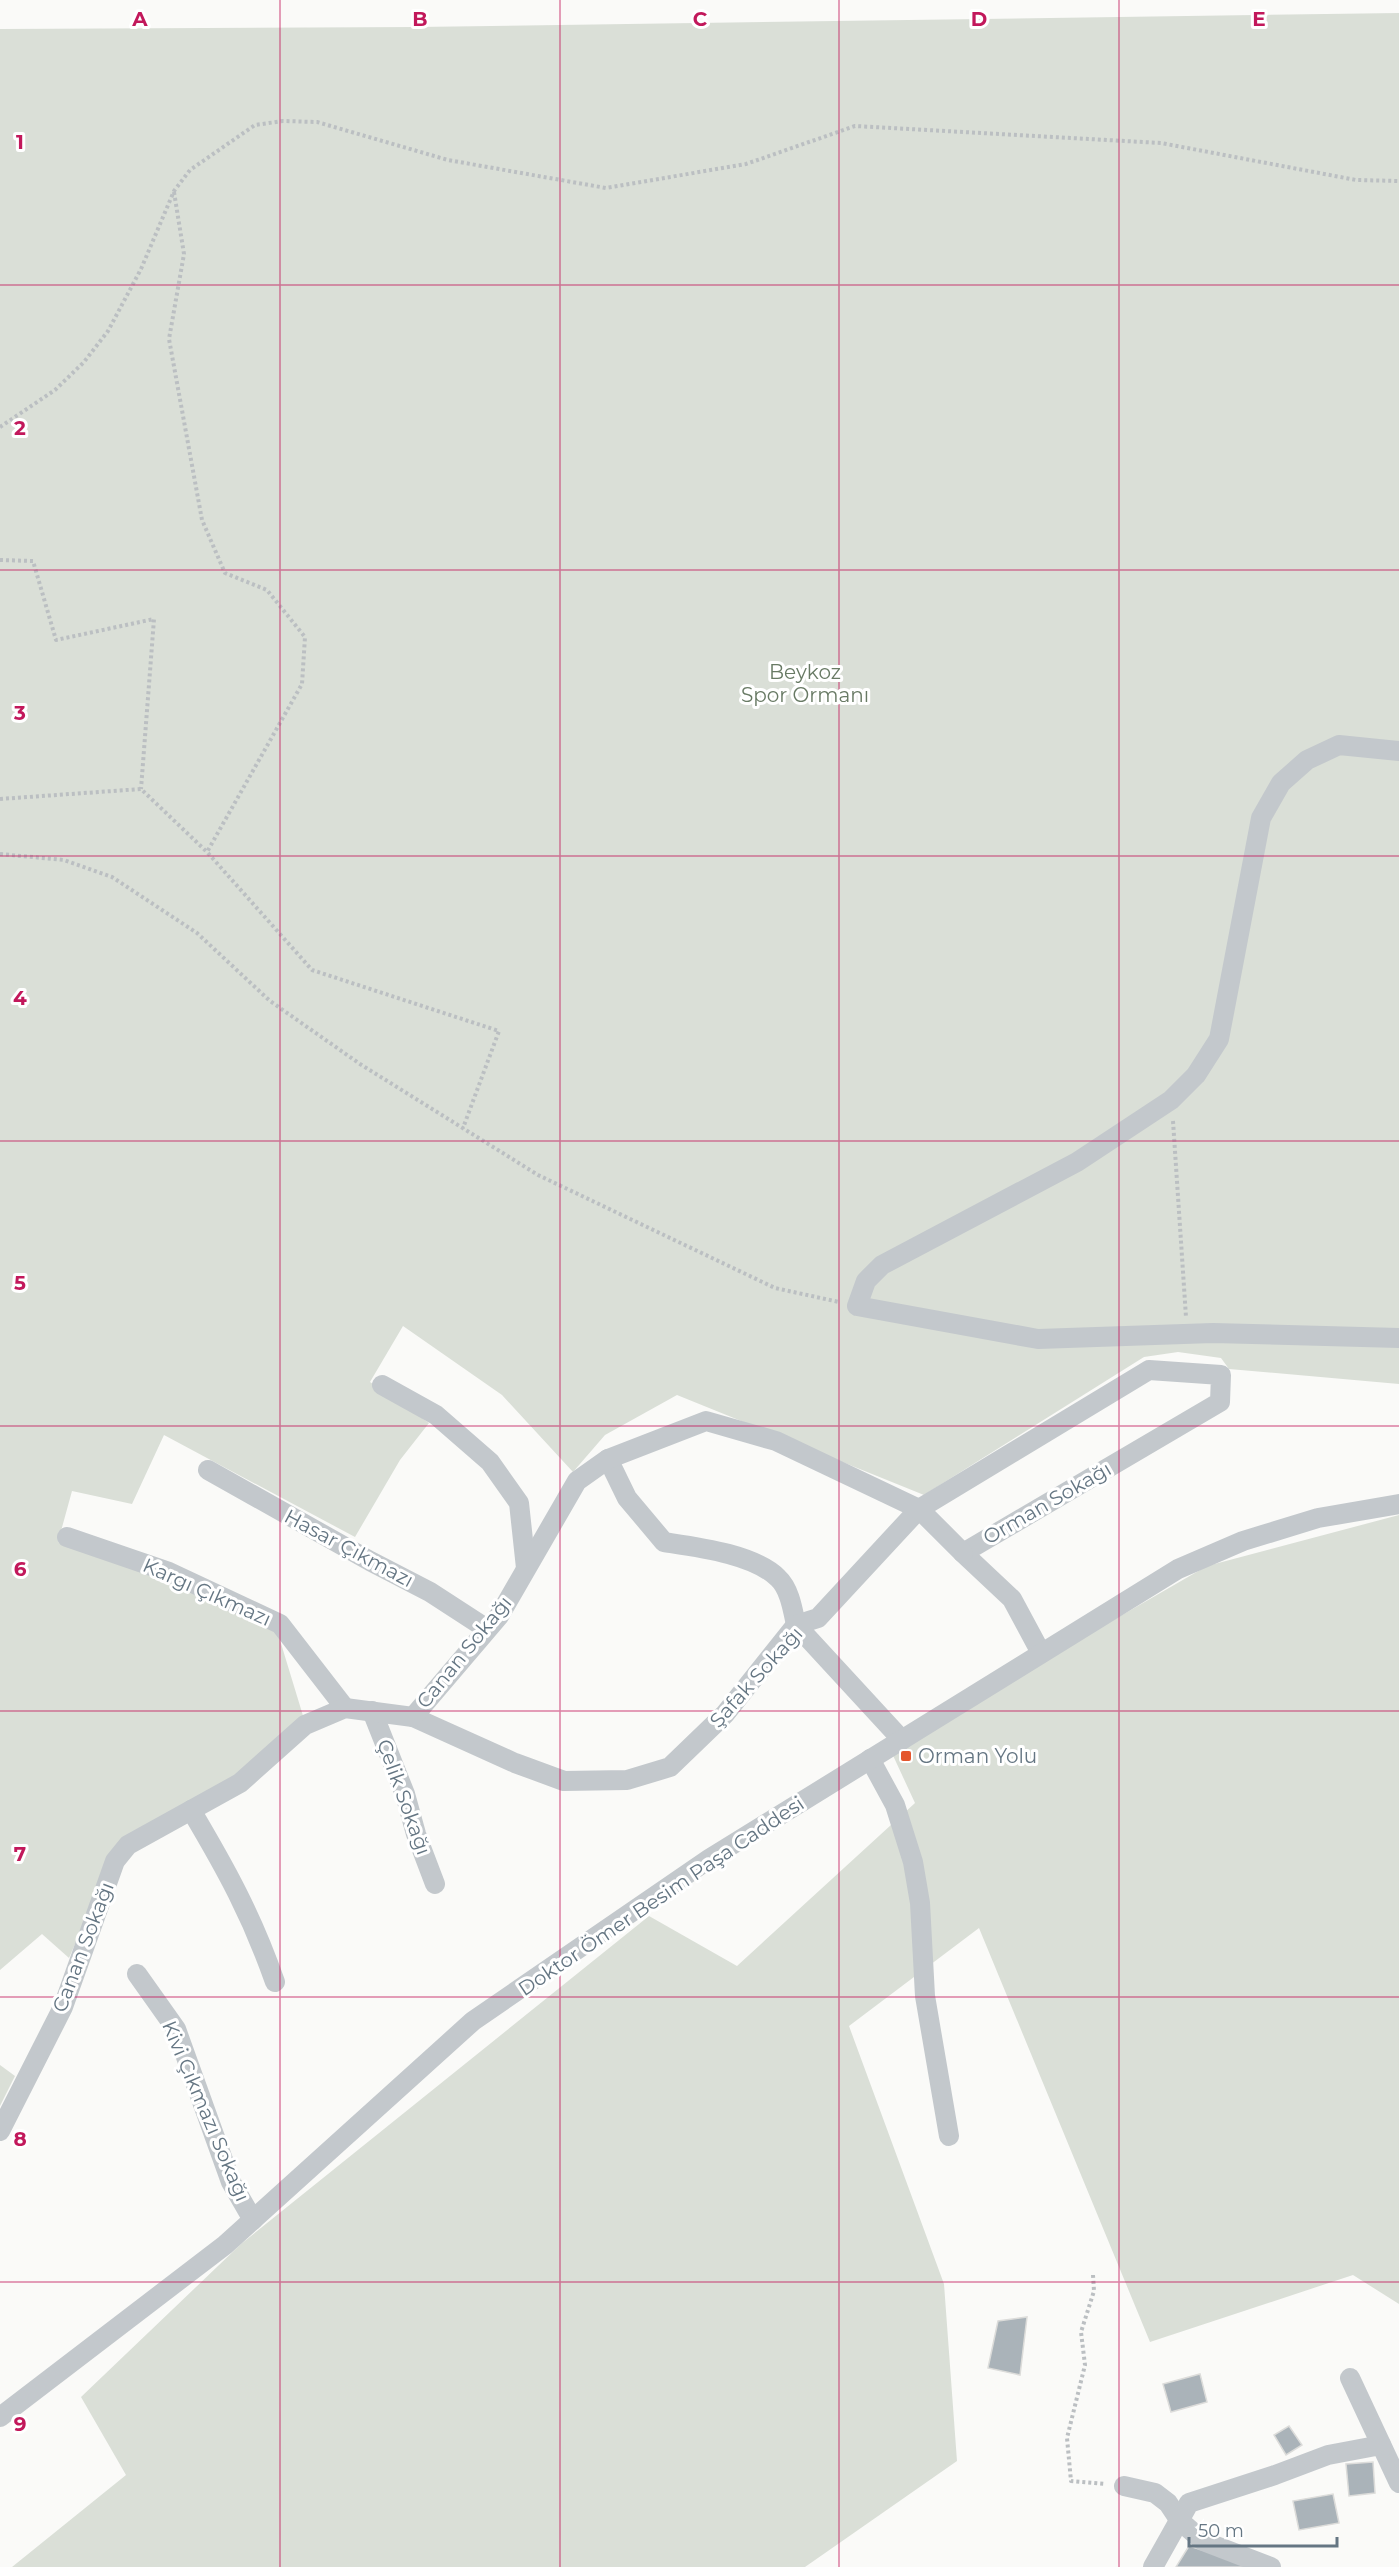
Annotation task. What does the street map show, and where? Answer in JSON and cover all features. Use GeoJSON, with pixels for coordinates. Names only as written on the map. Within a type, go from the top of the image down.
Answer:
{"type":"FeatureCollection","features":[{"type":"Feature","properties":{"kind":"street"},"geometry":{"type":"LineString","coordinates":[[1399,751],[1339,745],[1307,760],[1281,783],[1261,818],[1219,1039],[1196,1075],[1171,1100],[1077,1162],[882,1265],[866,1281],[857,1306],[1038,1339],[1187,1333],[1399,1338]]}},
{"type":"Feature","properties":{"kind":"street","name":"Orman Sokağı"},"geometry":{"type":"LineString","coordinates":[[1041,1653],[1012,1599],[963,1552],[1220,1402],[1221,1375],[1149,1370]]}},
{"type":"Feature","properties":{"kind":"street","name":"Şafak Sokağı"},"geometry":{"type":"LineString","coordinates":[[413,1717],[515,1763],[564,1781],[627,1779],[670,1767],[725,1714],[796,1625],[818,1618],[919,1509],[1149,1370]]}},
{"type":"Feature","properties":{"kind":"street"},"geometry":{"type":"LineString","coordinates":[[382,1385],[436,1415],[489,1462],[519,1503],[526,1568]]}},
{"type":"Feature","properties":{"kind":"street","name":"Canan Sokağı"},"geometry":{"type":"LineString","coordinates":[[0,2131],[63,2007],[115,1861],[128,1845],[240,1783],[305,1725],[345,1708],[413,1717],[499,1616],[577,1481],[608,1460],[706,1421],[776,1441],[919,1509],[963,1552]]}},
{"type":"Feature","properties":{"kind":"street"},"geometry":{"type":"LineString","coordinates":[[608,1460],[627,1498],[664,1542],[705,1548],[747,1560],[779,1578],[791,1602],[796,1625],[902,1740]]}},
{"type":"Feature","properties":{"kind":"street","name":"Hasar Çıkmazı"},"geometry":{"type":"LineString","coordinates":[[208,1470],[430,1592],[487,1629]]}},
{"type":"Feature","properties":{"kind":"street","name":"Doktor Ömer Besim Paşa Caddesi"},"geometry":{"type":"LineString","coordinates":[[0,2417],[225,2245],[473,2021],[709,1859],[1178,1569],[1243,1541],[1318,1518],[1399,1504]]}},
{"type":"Feature","properties":{"kind":"street","name":"Kargı Çıkmazı"},"geometry":{"type":"LineString","coordinates":[[67,1537],[169,1572],[280,1624],[345,1708]]}},
{"type":"Feature","properties":{"kind":"street","name":"Çelik Sokağı"},"geometry":{"type":"LineString","coordinates":[[372,1711],[405,1794],[416,1834],[435,1884]]}},
{"type":"Feature","properties":{"kind":"street"},"geometry":{"type":"LineString","coordinates":[[870,1759],[895,1805],[913,1862],[920,1903],[925,1996],[949,2136]]}},
{"type":"Feature","properties":{"kind":"street"},"geometry":{"type":"LineString","coordinates":[[191,1810],[240,1893],[258,1932],[275,1982]]}},
{"type":"Feature","properties":{"kind":"street","name":"Kivi Çıkmazı Sokağı"},"geometry":{"type":"LineString","coordinates":[[137,1974],[176,2029],[231,2181],[253,2220]]}},
{"type":"Feature","properties":{"kind":"street"},"geometry":{"type":"LineString","coordinates":[[1350,2378],[1398,2478]]}},
{"type":"Feature","properties":{"kind":"street"},"geometry":{"type":"LineString","coordinates":[[1153,2567],[1189,2503],[1275,2475],[1328,2454],[1381,2445]]}},
{"type":"Feature","properties":{"kind":"street"},"geometry":{"type":"LineString","coordinates":[[1124,2486],[1155,2493],[1168,2503],[1180,2521],[1203,2541],[1271,2567]]}},
{"type":"Feature","properties":{"kind":"path"},"geometry":{"type":"LineString","coordinates":[[0,427],[55,390],[84,362],[108,331],[141,269],[174,191],[190,170],[255,125],[283,121],[317,122],[448,159],[606,188],[746,164],[855,126],[1161,143],[1356,180],[1399,181]]}},
{"type":"Feature","properties":{"kind":"path"},"geometry":{"type":"LineString","coordinates":[[174,191],[184,254],[169,339],[202,520],[225,573],[267,590],[305,637],[302,684],[207,852]]}},
{"type":"Feature","properties":{"kind":"path"},"geometry":{"type":"LineString","coordinates":[[0,560],[33,561],[56,640],[154,619],[141,789]]}},
{"type":"Feature","properties":{"kind":"path"},"geometry":{"type":"LineString","coordinates":[[0,799],[141,789],[207,852],[312,970],[500,1031],[463,1128]]}},
{"type":"Feature","properties":{"kind":"path"},"geometry":{"type":"LineString","coordinates":[[0,854],[64,860],[112,877],[197,933],[270,1001],[360,1064],[538,1175],[775,1288],[857,1306]]}},
{"type":"Feature","properties":{"kind":"path"},"geometry":{"type":"LineString","coordinates":[[1171,1100],[1187,1333]]}},
{"type":"Feature","properties":{"kind":"path"},"geometry":{"type":"LineString","coordinates":[[1093,2275],[1094,2291],[1081,2332],[1085,2365],[1067,2438],[1071,2481],[1124,2486]]}},
{"type":"Feature","properties":{"kind":"green space","name":"Beykoz Spor Ormanı"},"geometry":{"type":"Polygon","coordinates":[[[1399,13],[1399,1384],[1229,1369],[1221,1358],[1178,1352],[1144,1357],[924,1495],[677,1395],[605,1435],[573,1472],[502,1395],[403,1326],[370,1382],[429,1423],[400,1460],[355,1537],[164,1435],[132,1504],[72,1491],[58,1542],[168,1576],[276,1627],[304,1719],[238,1779],[118,1844],[69,1958],[42,1934],[0,1970],[0,29],[417,27],[1399,13]]]}},
{"type":"Feature","properties":{"kind":"green space"},"geometry":{"type":"Polygon","coordinates":[[[1399,1515],[1399,2304],[1353,2275],[1150,2342],[979,1928],[849,2026],[944,2284],[957,2461],[805,2567],[12,2567],[126,2475],[81,2397],[241,2244],[649,1916],[737,1966],[915,1803],[890,1749],[1207,1566],[1399,1515]]]}},
{"type":"Feature","properties":{"kind":"green space"},"geometry":{"type":"Polygon","coordinates":[[[0,2065],[15,2076],[0,2106],[0,2065]]]}},
{"type":"Feature","properties":{"kind":"building"},"geometry":{"type":"Polygon","coordinates":[[[1027,2317],[1020,2375],[988,2368],[998,2321],[1027,2317]]]}},
{"type":"Feature","properties":{"kind":"building"},"geometry":{"type":"Polygon","coordinates":[[[1200,2374],[1207,2402],[1171,2412],[1163,2384],[1200,2374]]]}},
{"type":"Feature","properties":{"kind":"building"},"geometry":{"type":"Polygon","coordinates":[[[1289,2426],[1302,2445],[1286,2455],[1274,2435],[1289,2426]]]}},
{"type":"Feature","properties":{"kind":"building"},"geometry":{"type":"Polygon","coordinates":[[[1373,2462],[1375,2493],[1349,2496],[1346,2464],[1373,2462]]]}},
{"type":"Feature","properties":{"kind":"building"},"geometry":{"type":"Polygon","coordinates":[[[1333,2494],[1339,2523],[1299,2530],[1293,2501],[1333,2494]]]}},
{"type":"Feature","properties":{"kind":"building"},"geometry":{"type":"Polygon","coordinates":[[[1189,2546],[1249,2564],[1249,2567],[1176,2567],[1189,2546]]]}},
{"type":"Feature","properties":{"kind":"place","name":"Orman Yolu"},"geometry":{"type":"Point","coordinates":[906,1756]}}]}
